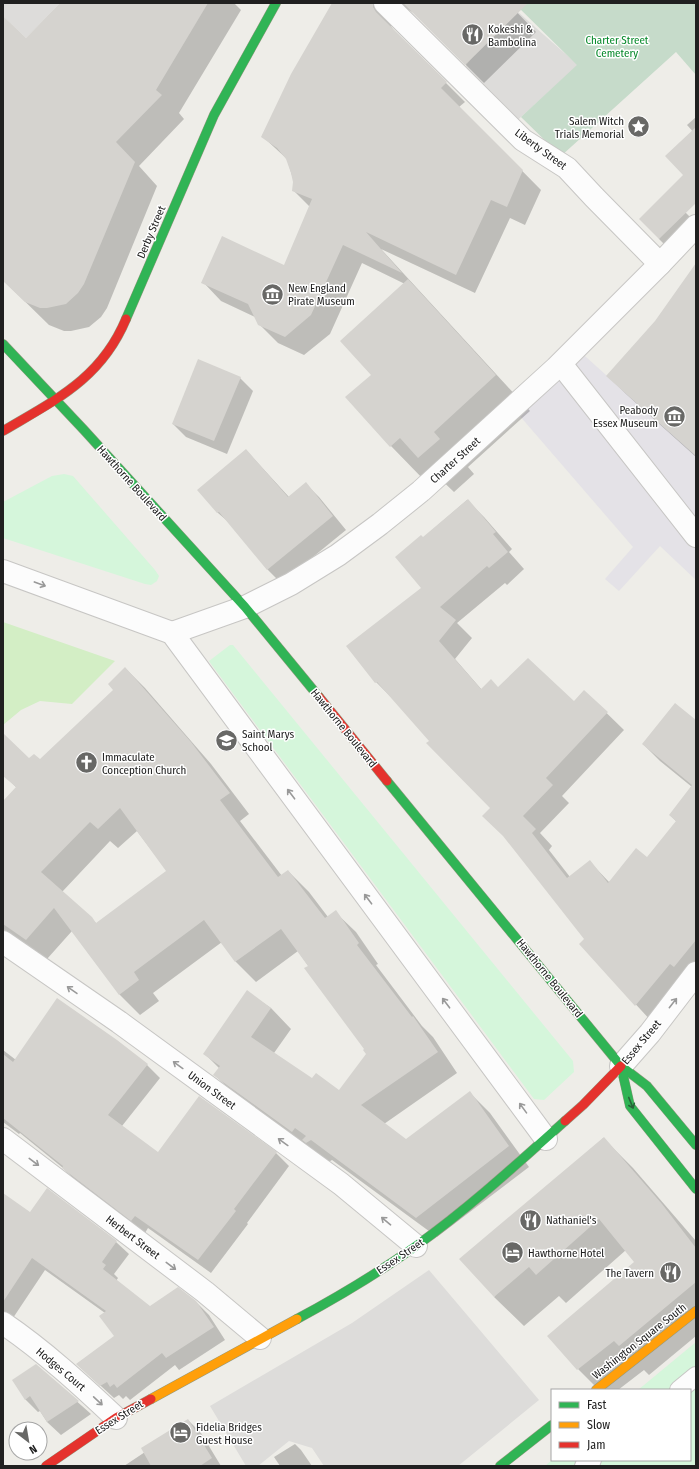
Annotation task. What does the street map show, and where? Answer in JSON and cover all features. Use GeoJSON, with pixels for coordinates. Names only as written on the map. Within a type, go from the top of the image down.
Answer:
{"type":"FeatureCollection","features":[{"type":"Feature","properties":{"kind":"main road","name":"Derby Street"},"geometry":{"type":"LineString","coordinates":[[3,431],[56,400],[78,385],[96,366],[112,345],[124,324],[214,115],[276,3]]}},
{"type":"Feature","properties":{"kind":"main road","name":"Hawthorne Boulevard"},"geometry":{"type":"LineString","coordinates":[[3,344],[245,607],[621,1066]]}},
{"type":"Feature","properties":{"kind":"main road","name":"Essex Street"},"geometry":{"type":"LineString","coordinates":[[46,1466],[116,1418],[343,1294],[416,1246],[484,1194],[583,1105],[621,1066]]}},
{"type":"Feature","properties":{"kind":"main road"},"geometry":{"type":"LineString","coordinates":[[621,1066],[647,1086],[696,1145]]}},
{"type":"Feature","properties":{"kind":"main road"},"geometry":{"type":"LineString","coordinates":[[621,1066],[630,1106],[696,1189]]}},
{"type":"Feature","properties":{"kind":"main road","name":"Washington Square South"},"geometry":{"type":"LineString","coordinates":[[597,1389],[696,1311]]}},
{"type":"Feature","properties":{"kind":"main road"},"geometry":{"type":"LineString","coordinates":[[500,1466],[551,1426]]}},
{"type":"Feature","properties":{"kind":"street","name":"Liberty Street"},"geometry":{"type":"LineString","coordinates":[[385,3],[523,140],[567,168],[660,264]]}},
{"type":"Feature","properties":{"kind":"street","name":"Charter Street"},"geometry":{"type":"LineString","coordinates":[[172,633],[245,607],[297,580],[338,555],[380,524],[421,491],[561,364],[696,226]]}},
{"type":"Feature","properties":{"kind":"street"},"geometry":{"type":"LineString","coordinates":[[561,364],[696,536]]}},
{"type":"Feature","properties":{"kind":"street"},"geometry":{"type":"LineString","coordinates":[[3,571],[172,633],[546,1139]]}},
{"type":"Feature","properties":{"kind":"street","name":"Union Street"},"geometry":{"type":"LineString","coordinates":[[3,942],[119,1022],[341,1184],[416,1246]]}},
{"type":"Feature","properties":{"kind":"street","name":"Essex Street"},"geometry":{"type":"LineString","coordinates":[[621,1066],[650,1033],[696,973]]}},
{"type":"Feature","properties":{"kind":"street","name":"Herbert Street"},"geometry":{"type":"LineString","coordinates":[[3,1139],[205,1292],[260,1338]]}},
{"type":"Feature","properties":{"kind":"street","name":"Hodges Court"},"geometry":{"type":"LineString","coordinates":[[3,1323],[65,1371],[116,1418]]}},
{"type":"Feature","properties":{"kind":"lane"},"geometry":{"type":"LineString","coordinates":[[680,1389],[696,1376]]}},
{"type":"Feature","properties":{"kind":"shaded area"},"geometry":{"type":"Polygon","coordinates":[[[3,3],[60,3],[26,38],[3,16],[3,3]]]}},
{"type":"Feature","properties":{"kind":"shaded area"},"geometry":{"type":"Polygon","coordinates":[[[518,12],[578,65],[510,127],[458,75],[472,58],[518,12]]]}},
{"type":"Feature","properties":{"kind":"shaded area"},"geometry":{"type":"Polygon","coordinates":[[[576,348],[696,456],[696,580],[660,546],[619,591],[605,579],[633,547],[513,408],[576,348]]]}},
{"type":"Feature","properties":{"kind":"shaded area"},"geometry":{"type":"Polygon","coordinates":[[[429,1270],[539,1400],[458,1466],[324,1466],[312,1448],[289,1441],[258,1466],[246,1466],[210,1406],[352,1323],[429,1270]]]}},
{"type":"Feature","properties":{"kind":"green space","name":"Charter Street Cemetery"},"geometry":{"type":"Polygon","coordinates":[[[514,3],[696,3],[696,75],[676,52],[561,156],[521,117],[577,65],[514,3]]]}},
{"type":"Feature","properties":{"kind":"green space"},"geometry":{"type":"Polygon","coordinates":[[[64,474],[73,476],[155,570],[159,576],[157,581],[151,585],[145,584],[3,538],[3,502],[52,476],[64,474]]]}},
{"type":"Feature","properties":{"kind":"green space"},"geometry":{"type":"Polygon","coordinates":[[[3,622],[115,661],[72,704],[40,701],[21,710],[3,725],[3,622]]]}},
{"type":"Feature","properties":{"kind":"green space"},"geometry":{"type":"Polygon","coordinates":[[[230,645],[233,645],[573,1061],[574,1072],[544,1100],[534,1099],[211,664],[209,661],[230,645]]]}},
{"type":"Feature","properties":{"kind":"green space"},"geometry":{"type":"Polygon","coordinates":[[[696,1342],[696,1466],[545,1466],[551,1461],[691,1461],[691,1389],[639,1389],[696,1342]]]}},
{"type":"Feature","properties":{"kind":"building"},"geometry":{"type":"Polygon","coordinates":[[[60,3],[208,3],[156,90],[162,95],[116,142],[135,162],[84,284],[78,293],[66,304],[40,308],[25,302],[3,281],[3,16],[26,38],[60,3]]]}},
{"type":"Feature","properties":{"kind":"building"},"geometry":{"type":"Polygon","coordinates":[[[332,3],[373,3],[373,7],[376,12],[447,82],[441,88],[523,170],[507,207],[491,200],[456,275],[366,232],[402,273],[343,245],[311,315],[285,337],[258,325],[248,304],[201,283],[222,236],[284,265],[312,199],[292,191],[293,182],[286,159],[277,148],[261,137],[291,74],[332,3]]]}},
{"type":"Feature","properties":{"kind":"building","name":"Kokeshi & Bambolina"},"geometry":{"type":"Polygon","coordinates":[[[403,3],[528,3],[465,65],[403,3]]]}},
{"type":"Feature","properties":{"kind":"building"},"geometry":{"type":"Polygon","coordinates":[[[696,127],[696,203],[659,239],[639,219],[683,175],[665,156],[696,127]]]}},
{"type":"Feature","properties":{"kind":"building","name":"Peabody Essex Museum"},"geometry":{"type":"Polygon","coordinates":[[[696,263],[696,456],[606,376],[655,321],[696,263]]]}},
{"type":"Feature","properties":{"kind":"building"},"geometry":{"type":"Polygon","coordinates":[[[408,279],[496,375],[434,432],[440,439],[418,458],[400,438],[390,447],[345,397],[371,375],[340,341],[408,279]]]}},
{"type":"Feature","properties":{"kind":"building"},"geometry":{"type":"Polygon","coordinates":[[[198,359],[241,377],[214,441],[172,424],[198,359]]]}},
{"type":"Feature","properties":{"kind":"building"},"geometry":{"type":"Polygon","coordinates":[[[246,449],[288,497],[306,482],[333,516],[267,570],[219,512],[217,513],[197,490],[246,449]]]}},
{"type":"Feature","properties":{"kind":"building"},"geometry":{"type":"Polygon","coordinates":[[[468,499],[496,532],[493,534],[508,552],[489,568],[487,566],[440,607],[456,620],[439,641],[481,689],[491,679],[498,687],[528,658],[574,701],[584,690],[608,712],[546,778],[553,785],[523,816],[536,829],[532,833],[567,878],[590,860],[608,883],[636,848],[647,857],[676,821],[669,815],[692,785],[642,744],[675,703],[696,720],[696,940],[674,967],[670,964],[635,1006],[579,944],[584,939],[503,836],[482,816],[490,808],[426,743],[429,741],[377,682],[375,683],[346,646],[421,588],[395,557],[421,535],[423,537],[468,499]]]}},
{"type":"Feature","properties":{"kind":"building"},"geometry":{"type":"Polygon","coordinates":[[[125,667],[191,742],[230,793],[220,800],[278,877],[288,870],[325,918],[336,910],[359,943],[357,945],[412,1017],[413,1016],[438,1052],[361,1105],[406,1139],[470,1091],[509,1146],[416,1218],[311,1140],[306,1143],[302,1140],[306,1136],[295,1128],[292,1132],[213,1075],[220,1066],[203,1054],[247,990],[271,1008],[251,1037],[312,1078],[316,1073],[339,1090],[366,1054],[363,1050],[364,1049],[304,968],[308,966],[281,929],[235,962],[204,920],[134,972],[139,980],[119,995],[54,908],[26,940],[3,924],[3,801],[16,787],[3,776],[3,733],[29,758],[34,754],[40,759],[113,690],[108,684],[125,667]],[[120,808],[98,829],[90,822],[41,872],[92,917],[96,923],[166,871],[120,808]]]}},
{"type":"Feature","properties":{"kind":"building"},"geometry":{"type":"Polygon","coordinates":[[[57,998],[117,1040],[148,1064],[108,1115],[158,1152],[199,1096],[277,1152],[234,1209],[236,1211],[198,1260],[135,1216],[131,1221],[62,1168],[63,1166],[3,1118],[3,1054],[13,1062],[57,998]]]}},
{"type":"Feature","properties":{"kind":"building","name":"Hawthorne Hotel"},"geometry":{"type":"Polygon","coordinates":[[[604,1137],[662,1204],[696,1248],[696,1282],[619,1346],[614,1341],[577,1370],[547,1336],[634,1262],[599,1219],[536,1275],[529,1267],[494,1297],[459,1259],[604,1137]]]}},
{"type":"Feature","properties":{"kind":"building"},"geometry":{"type":"Polygon","coordinates":[[[47,1188],[117,1241],[102,1262],[106,1265],[103,1269],[150,1306],[178,1287],[196,1301],[214,1327],[166,1358],[162,1353],[117,1388],[114,1384],[110,1387],[107,1382],[100,1386],[76,1364],[114,1336],[99,1316],[106,1311],[32,1258],[3,1302],[3,1193],[30,1212],[47,1188]]]}},
{"type":"Feature","properties":{"kind":"building"},"geometry":{"type":"Polygon","coordinates":[[[36,1364],[79,1401],[46,1421],[30,1396],[25,1400],[12,1380],[36,1364]]]}},
{"type":"Feature","properties":{"kind":"building"},"geometry":{"type":"Polygon","coordinates":[[[188,1419],[212,1458],[200,1466],[151,1466],[141,1448],[188,1419]]]}},
{"type":"Feature","properties":{"kind":"traffic: fast"},"geometry":{"type":"LineString","coordinates":[[126,319],[214,115],[276,3]]}},
{"type":"Feature","properties":{"kind":"traffic: fast"},"geometry":{"type":"LineString","coordinates":[[3,344],[84,430],[245,607],[319,697]]}},
{"type":"Feature","properties":{"kind":"traffic: fast"},"geometry":{"type":"LineString","coordinates":[[387,781],[621,1066],[647,1086],[696,1145]]}},
{"type":"Feature","properties":{"kind":"traffic: fast"},"geometry":{"type":"LineString","coordinates":[[621,1066],[630,1106],[696,1189]]}},
{"type":"Feature","properties":{"kind":"traffic: fast"},"geometry":{"type":"LineString","coordinates":[[297,1319],[372,1275],[402,1256],[436,1231],[492,1185],[565,1121]]}},
{"type":"Feature","properties":{"kind":"traffic: fast"},"geometry":{"type":"LineString","coordinates":[[500,1466],[551,1426]]}},
{"type":"Feature","properties":{"kind":"traffic: slow"},"geometry":{"type":"LineString","coordinates":[[597,1389],[696,1311]]}},
{"type":"Feature","properties":{"kind":"traffic: slow"},"geometry":{"type":"LineString","coordinates":[[151,1399],[297,1319]]}},
{"type":"Feature","properties":{"kind":"traffic: jam"},"geometry":{"type":"LineString","coordinates":[[3,431],[58,398],[90,373],[116,340],[126,319]]}},
{"type":"Feature","properties":{"kind":"traffic: jam"},"geometry":{"type":"LineString","coordinates":[[319,697],[387,781]]}},
{"type":"Feature","properties":{"kind":"traffic: jam"},"geometry":{"type":"LineString","coordinates":[[565,1121],[621,1066]]}},
{"type":"Feature","properties":{"kind":"traffic: jam"},"geometry":{"type":"LineString","coordinates":[[46,1466],[116,1418],[151,1399]]}},
{"type":"Feature","properties":{"kind":"place","name":"Kokeshi & Bambolina"},"geometry":{"type":"Point","coordinates":[472,35]}},
{"type":"Feature","properties":{"kind":"place","name":"Salem Witch Trials Memorial"},"geometry":{"type":"Point","coordinates":[639,127]}},
{"type":"Feature","properties":{"kind":"place","name":"New England Pirate Museum"},"geometry":{"type":"Point","coordinates":[273,294]}},
{"type":"Feature","properties":{"kind":"place","name":"Peabody Essex Museum"},"geometry":{"type":"Point","coordinates":[674,416]}},
{"type":"Feature","properties":{"kind":"place","name":"Saint Marys School"},"geometry":{"type":"Point","coordinates":[227,740]}},
{"type":"Feature","properties":{"kind":"place","name":"Immaculate Conception Church"},"geometry":{"type":"Point","coordinates":[86,763]}},
{"type":"Feature","properties":{"kind":"place","name":"Nathaniel's"},"geometry":{"type":"Point","coordinates":[531,1220]}},
{"type":"Feature","properties":{"kind":"place","name":"Hawthorne Hotel"},"geometry":{"type":"Point","coordinates":[513,1253]}},
{"type":"Feature","properties":{"kind":"place","name":"The Tavern"},"geometry":{"type":"Point","coordinates":[670,1273]}},
{"type":"Feature","properties":{"kind":"place","name":"Fidelia Bridges Guest House"},"geometry":{"type":"Point","coordinates":[180,1433]}}]}
